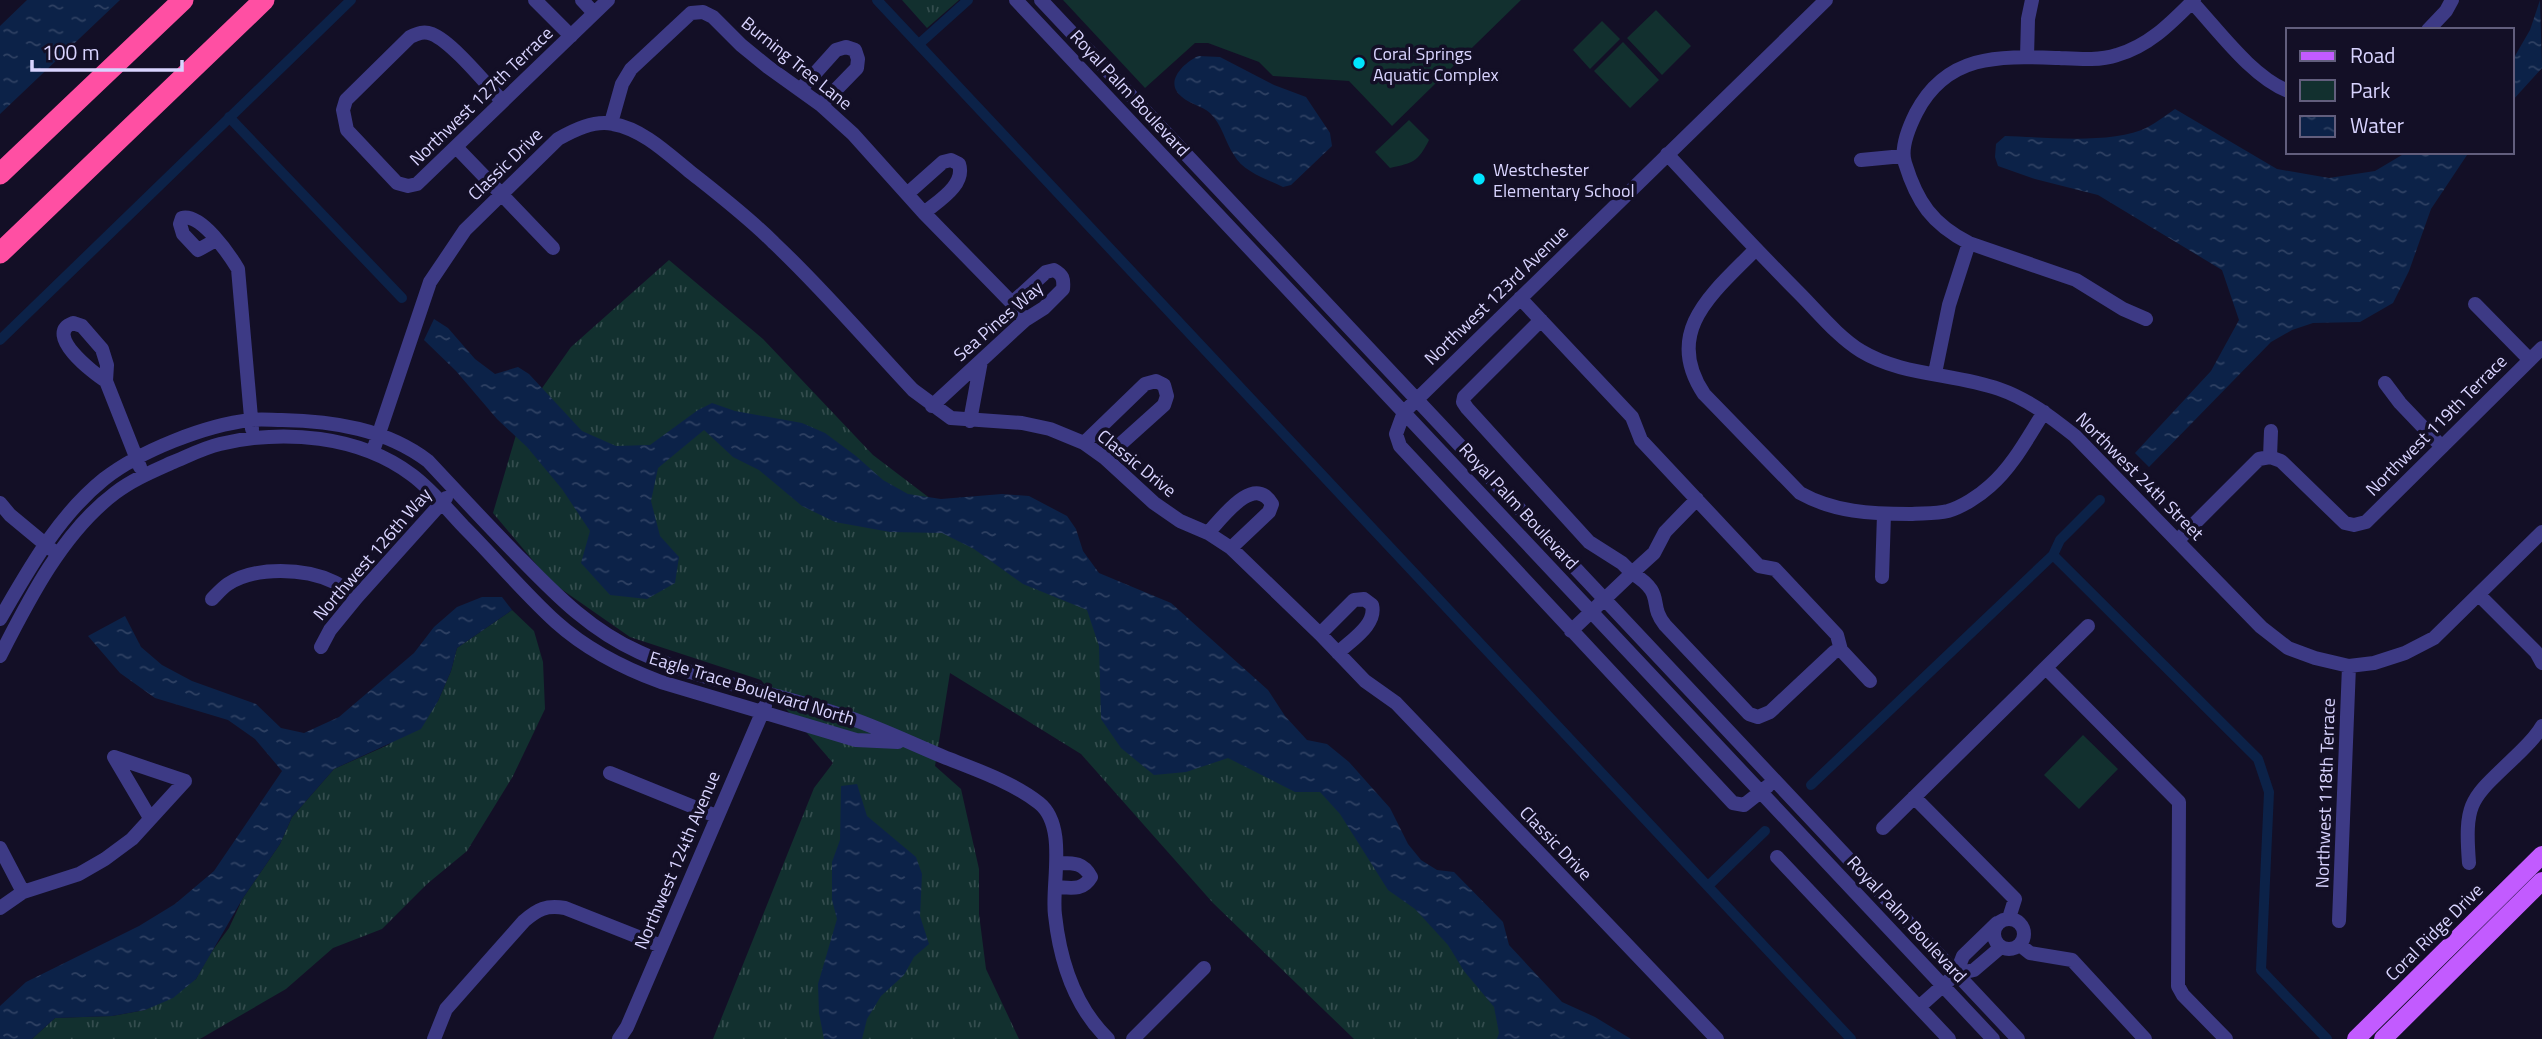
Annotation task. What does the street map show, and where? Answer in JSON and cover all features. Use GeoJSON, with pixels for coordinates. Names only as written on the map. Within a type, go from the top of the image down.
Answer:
{"type":"FeatureCollection","features":[{"type":"Feature","properties":{"kind":"highway"},"geometry":{"type":"LineString","coordinates":[[0,174],[183,0]]}},
{"type":"Feature","properties":{"kind":"highway"},"geometry":{"type":"LineString","coordinates":[[0,253],[264,0]]}},
{"type":"Feature","properties":{"kind":"main road","name":"Coral Ridge Drive"},"geometry":{"type":"LineString","coordinates":[[2356,1039],[2542,855]]}},
{"type":"Feature","properties":{"kind":"main road"},"geometry":{"type":"LineString","coordinates":[[2383,1039],[2542,881]]}},
{"type":"Feature","properties":{"kind":"main road"},"geometry":{"type":"LineString","coordinates":[[2471,925],[2484,939]]}},
{"type":"Feature","properties":{"kind":"street"},"geometry":{"type":"LineString","coordinates":[[535,0],[571,36]]}},
{"type":"Feature","properties":{"kind":"street"},"geometry":{"type":"LineString","coordinates":[[582,0],[594,13]]}},
{"type":"Feature","properties":{"kind":"street","name":"Northwest 127th Terrace"},"geometry":{"type":"LineString","coordinates":[[502,101],[444,40],[430,33],[419,33],[410,37],[346,100],[343,110],[347,130],[397,183],[408,186],[417,184],[608,0]]}},
{"type":"Feature","properties":{"kind":"street","name":"Royal Palm Boulevard"},"geometry":{"type":"LineString","coordinates":[[1016,0],[1993,1039]]}},
{"type":"Feature","properties":{"kind":"street","name":"Royal Palm Boulevard"},"geometry":{"type":"LineString","coordinates":[[1041,0],[2018,1039]]}},
{"type":"Feature","properties":{"kind":"street","name":"Northwest 123rd Avenue"},"geometry":{"type":"LineString","coordinates":[[1404,412],[1826,0]]}},
{"type":"Feature","properties":{"kind":"street"},"geometry":{"type":"LineString","coordinates":[[2027,57],[2028,19],[2032,0]]}},
{"type":"Feature","properties":{"kind":"street"},"geometry":{"type":"LineString","coordinates":[[2430,28],[2446,11],[2452,0]]}},
{"type":"Feature","properties":{"kind":"street"},"geometry":{"type":"LineString","coordinates":[[2146,319],[2123,309],[2076,280],[1969,243],[1937,223],[1920,202],[1903,156],[1910,125],[1919,107],[1930,90],[1950,73],[1970,62],[2027,57],[2081,59],[2115,56],[2142,46],[2193,1],[2253,68],[2275,86],[2286,90]]}},
{"type":"Feature","properties":{"kind":"street","name":"Burning Tree Lane"},"geometry":{"type":"LineString","coordinates":[[611,123],[622,84],[631,69],[691,13],[703,12],[713,17],[741,45],[801,89],[853,134],[1025,320]]}},
{"type":"Feature","properties":{"kind":"street"},"geometry":{"type":"LineString","coordinates":[[801,89],[836,50],[846,47],[855,50],[857,68],[821,105]]}},
{"type":"Feature","properties":{"kind":"street","name":"Classic Drive"},"geometry":{"type":"LineString","coordinates":[[373,451],[430,282],[465,230],[558,139],[594,124],[611,123],[632,129],[739,210],[775,243],[912,390],[932,406],[951,418],[1022,423],[1050,429],[1084,443],[1105,458],[1154,503],[1231,548],[1365,681],[1395,703],[1717,1039]]}},
{"type":"Feature","properties":{"kind":"street"},"geometry":{"type":"LineString","coordinates":[[456,147],[554,248]]}},
{"type":"Feature","properties":{"kind":"street","name":"Northwest 24th Street"},"geometry":{"type":"LineString","coordinates":[[1667,154],[1756,249],[1834,328],[1860,350],[1888,363],[1998,388],[2044,412],[2075,436],[2270,634],[2288,648],[2349,666]]}},
{"type":"Feature","properties":{"kind":"street"},"geometry":{"type":"LineString","coordinates":[[1861,160],[1903,156]]}},
{"type":"Feature","properties":{"kind":"street"},"geometry":{"type":"LineString","coordinates":[[907,194],[943,162],[951,160],[959,164],[962,173],[958,182],[924,213]]}},
{"type":"Feature","properties":{"kind":"street"},"geometry":{"type":"LineString","coordinates":[[216,240],[238,269],[253,437]]}},
{"type":"Feature","properties":{"kind":"street"},"geometry":{"type":"LineString","coordinates":[[1935,373],[1949,304],[1969,243]]}},
{"type":"Feature","properties":{"kind":"street"},"geometry":{"type":"LineString","coordinates":[[1756,249],[1710,296],[1695,318],[1687,352],[1694,379],[1704,394],[1800,493],[1838,509],[1884,514],[1948,511],[1990,487],[2007,468],[2044,412]]}},
{"type":"Feature","properties":{"kind":"street","name":"Sea Pines Way"},"geometry":{"type":"LineString","coordinates":[[932,406],[1025,320],[1044,308],[1063,289],[1064,280],[1061,274],[1054,270],[1046,272],[1012,303]]}},
{"type":"Feature","properties":{"kind":"street"},"geometry":{"type":"LineString","coordinates":[[1520,298],[1632,416],[1641,440],[1759,566],[1775,569],[1837,635],[1841,650],[1870,681]]}},
{"type":"Feature","properties":{"kind":"street"},"geometry":{"type":"LineString","coordinates":[[2475,304],[2530,360]]}},
{"type":"Feature","properties":{"kind":"street"},"geometry":{"type":"LineString","coordinates":[[1541,320],[1466,394],[1463,402],[1589,542],[1622,563],[1651,587],[1658,615],[1665,625],[1754,716],[1767,715],[1834,652],[1841,650]]}},
{"type":"Feature","properties":{"kind":"street","name":"Northwest 119th Terrace"},"geometry":{"type":"LineString","coordinates":[[2270,457],[2281,461],[2345,523],[2354,525],[2366,522],[2542,348]]}},
{"type":"Feature","properties":{"kind":"street"},"geometry":{"type":"LineString","coordinates":[[970,421],[981,361]]}},
{"type":"Feature","properties":{"kind":"street"},"geometry":{"type":"LineString","coordinates":[[106,381],[143,475]]}},
{"type":"Feature","properties":{"kind":"street"},"geometry":{"type":"LineString","coordinates":[[1084,443],[1144,384],[1156,381],[1164,385],[1167,396],[1164,405],[1105,458]]}},
{"type":"Feature","properties":{"kind":"street"},"geometry":{"type":"LineString","coordinates":[[2385,383],[2400,403],[2442,447]]}},
{"type":"Feature","properties":{"kind":"street"},"geometry":{"type":"LineString","coordinates":[[1404,412],[1396,434],[1400,446],[1733,803],[1745,805],[1774,780]]}},
{"type":"Feature","properties":{"kind":"street","name":"Eagle Trace Boulevard North"},"geometry":{"type":"LineString","coordinates":[[0,619],[45,544],[78,505],[104,479],[137,459],[212,428],[252,420],[337,424],[377,434],[412,449],[428,461],[568,606],[601,632],[667,664],[842,715],[995,778],[1024,792],[1043,806],[1052,823],[1057,863],[1054,912],[1060,950],[1072,988],[1091,1023],[1108,1039]]}},
{"type":"Feature","properties":{"kind":"street"},"geometry":{"type":"LineString","coordinates":[[2178,540],[2259,459],[2270,457],[2272,430]]}},
{"type":"Feature","properties":{"kind":"street","name":"Eagle Trace Boulevard North"},"geometry":{"type":"LineString","coordinates":[[0,656],[57,555],[89,517],[114,494],[143,475],[217,445],[253,437],[330,439],[373,451],[415,477],[557,623],[591,648],[640,674],[856,740],[907,742]]}},
{"type":"Feature","properties":{"kind":"street","name":"Northwest 126th Way"},"geometry":{"type":"LineString","coordinates":[[321,646],[330,630],[357,597],[454,489]]}},
{"type":"Feature","properties":{"kind":"street"},"geometry":{"type":"LineString","coordinates":[[1208,533],[1247,494],[1258,492],[1267,496],[1272,504],[1269,512],[1231,548]]}},
{"type":"Feature","properties":{"kind":"street"},"geometry":{"type":"LineString","coordinates":[[1571,631],[1654,553],[1665,533],[1697,499]]}},
{"type":"Feature","properties":{"kind":"street"},"geometry":{"type":"LineString","coordinates":[[0,503],[10,515],[57,555]]}},
{"type":"Feature","properties":{"kind":"street"},"geometry":{"type":"LineString","coordinates":[[1882,577],[1884,514]]}},
{"type":"Feature","properties":{"kind":"street"},"geometry":{"type":"LineString","coordinates":[[2349,666],[2374,663],[2405,653],[2434,638],[2542,532]]}},
{"type":"Feature","properties":{"kind":"street"},"geometry":{"type":"LineString","coordinates":[[212,599],[226,585],[236,580],[278,572],[320,576],[357,597]]}},
{"type":"Feature","properties":{"kind":"street"},"geometry":{"type":"LineString","coordinates":[[2479,595],[2536,652],[2542,663]]}},
{"type":"Feature","properties":{"kind":"street"},"geometry":{"type":"LineString","coordinates":[[1320,634],[1354,600],[1364,599],[1372,605],[1374,614],[1371,622],[1338,653]]}},
{"type":"Feature","properties":{"kind":"street"},"geometry":{"type":"LineString","coordinates":[[1883,828],[2088,626]]}},
{"type":"Feature","properties":{"kind":"street","name":"Northwest 118th Terrace"},"geometry":{"type":"LineString","coordinates":[[2339,922],[2349,666]]}},
{"type":"Feature","properties":{"kind":"street"},"geometry":{"type":"LineString","coordinates":[[2046,668],[2179,802],[2178,986],[2217,1036]]}},
{"type":"Feature","properties":{"kind":"street","name":"Northwest 124th Avenue"},"geometry":{"type":"LineString","coordinates":[[619,1039],[627,1027],[716,816],[763,713],[768,694]]}},
{"type":"Feature","properties":{"kind":"street"},"geometry":{"type":"LineString","coordinates":[[2469,863],[2467,830],[2471,804],[2542,726]]}},
{"type":"Feature","properties":{"kind":"street"},"geometry":{"type":"LineString","coordinates":[[0,908],[23,892],[79,874],[105,859],[132,839],[185,781],[114,757],[150,818]]}},
{"type":"Feature","properties":{"kind":"street"},"geometry":{"type":"LineString","coordinates":[[610,773],[716,816]]}},
{"type":"Feature","properties":{"kind":"street"},"geometry":{"type":"LineString","coordinates":[[1914,797],[2015,899],[2003,920],[1993,933],[1997,944],[2012,949],[2020,945],[2024,930],[2019,922],[2003,920],[1963,956],[1956,974],[1919,1007]]}},
{"type":"Feature","properties":{"kind":"street"},"geometry":{"type":"LineString","coordinates":[[0,848],[23,892]]}},
{"type":"Feature","properties":{"kind":"street"},"geometry":{"type":"LineString","coordinates":[[1777,856],[1949,1039]]}},
{"type":"Feature","properties":{"kind":"street"},"geometry":{"type":"LineString","coordinates":[[1057,863],[1077,863],[1086,868],[1091,877],[1087,884],[1078,889],[1057,887]]}},
{"type":"Feature","properties":{"kind":"street"},"geometry":{"type":"LineString","coordinates":[[434,1039],[446,1009],[524,921],[538,909],[550,905],[565,908],[661,947]]}},
{"type":"Feature","properties":{"kind":"street"},"geometry":{"type":"LineString","coordinates":[[2020,945],[2030,953],[2072,960],[2145,1039]]}},
{"type":"Feature","properties":{"kind":"street"},"geometry":{"type":"LineString","coordinates":[[1956,974],[1974,970],[2001,947]]}},
{"type":"Feature","properties":{"kind":"street"},"geometry":{"type":"LineString","coordinates":[[1133,1039],[1205,968]]}},
{"type":"Feature","properties":{"kind":"green space"},"geometry":{"type":"Polygon","coordinates":[[[902,0],[959,0],[927,28],[902,0]]]}},
{"type":"Feature","properties":{"kind":"green space","name":"Coral Springs Aquatic Complex"},"geometry":{"type":"Polygon","coordinates":[[[1063,0],[1521,0],[1392,126],[1349,81],[1273,76],[1259,62],[1208,43],[1195,43],[1145,88],[1063,0]]]}},
{"type":"Feature","properties":{"kind":"green space"},"geometry":{"type":"Polygon","coordinates":[[[1656,10],[1691,46],[1662,75],[1627,38],[1656,10]]]}},
{"type":"Feature","properties":{"kind":"green space"},"geometry":{"type":"Polygon","coordinates":[[[1602,21],[1620,39],[1590,69],[1573,50],[1602,21]]]}},
{"type":"Feature","properties":{"kind":"green space"},"geometry":{"type":"Polygon","coordinates":[[[1623,42],[1659,80],[1630,108],[1594,71],[1623,42]]]}},
{"type":"Feature","properties":{"kind":"green space"},"geometry":{"type":"Polygon","coordinates":[[[1409,120],[1429,140],[1422,153],[1414,160],[1390,168],[1375,152],[1409,120]]]}},
{"type":"Feature","properties":{"kind":"green space"},"geometry":{"type":"Polygon","coordinates":[[[669,260],[763,339],[873,455],[948,512],[1196,648],[1571,1039],[1354,1039],[1213,903],[1081,754],[950,673],[935,766],[961,789],[979,869],[979,914],[986,969],[1019,1039],[713,1039],[814,788],[833,763],[761,680],[630,637],[551,582],[493,513],[521,418],[571,347],[669,260]]]}},
{"type":"Feature","properties":{"kind":"green space"},"geometry":{"type":"Polygon","coordinates":[[[512,610],[534,631],[543,662],[545,709],[513,776],[467,851],[427,884],[382,929],[333,948],[286,989],[200,1039],[32,1039],[55,1018],[112,1016],[145,1010],[196,979],[229,928],[243,898],[280,844],[292,817],[334,769],[388,745],[438,701],[451,671],[457,648],[512,610]]]}},
{"type":"Feature","properties":{"kind":"green space"},"geometry":{"type":"Polygon","coordinates":[[[2083,735],[2118,769],[2079,809],[2044,775],[2083,735]]]}},
{"type":"Feature","properties":{"kind":"water"},"geometry":{"type":"Polygon","coordinates":[[[27,0],[120,0],[0,114],[0,26],[27,0]]]}},
{"type":"Feature","properties":{"kind":"water"},"geometry":{"type":"Polygon","coordinates":[[[2540,0],[2542,68],[2514,99],[2514,58],[2530,30],[2540,0]]]}},
{"type":"Feature","properties":{"kind":"water"},"geometry":{"type":"Polygon","coordinates":[[[1198,56],[1220,57],[1274,85],[1306,97],[1330,133],[1332,146],[1291,185],[1283,187],[1243,166],[1234,155],[1214,117],[1177,91],[1175,79],[1178,74],[1187,63],[1198,56]]]}},
{"type":"Feature","properties":{"kind":"water"},"geometry":{"type":"Polygon","coordinates":[[[2175,109],[2277,169],[2329,178],[2375,171],[2404,154],[2468,154],[2431,209],[2409,271],[2393,303],[2360,322],[2313,323],[2292,330],[2271,342],[2149,467],[2135,453],[2211,371],[2239,320],[2222,270],[2098,195],[2035,179],[1998,166],[1995,157],[1996,144],[2005,136],[2098,138],[2133,133],[2148,127],[2175,109]]]}},
{"type":"Feature","properties":{"kind":"water"},"geometry":{"type":"Polygon","coordinates":[[[434,319],[448,328],[475,359],[495,374],[518,367],[529,374],[582,431],[616,446],[650,445],[712,403],[735,411],[802,423],[825,433],[883,480],[908,494],[941,499],[1002,494],[1029,496],[1067,516],[1076,529],[1083,551],[1099,573],[1171,603],[1268,690],[1285,716],[1307,740],[1327,744],[1349,762],[1390,808],[1408,844],[1421,860],[1437,870],[1454,872],[1503,922],[1509,945],[1562,1002],[1595,1017],[1631,1039],[1497,1039],[1499,1033],[1494,1007],[1464,971],[1448,945],[1415,909],[1388,890],[1340,814],[1320,792],[1295,792],[1228,758],[1186,772],[1154,775],[1121,748],[1101,719],[1099,646],[1087,610],[1023,584],[974,549],[942,533],[890,532],[835,522],[802,506],[759,470],[733,457],[704,430],[658,468],[651,501],[660,536],[679,557],[675,583],[647,599],[610,595],[581,563],[590,531],[562,489],[527,447],[497,419],[456,371],[424,340],[434,319]]]}},
{"type":"Feature","properties":{"kind":"water"},"geometry":{"type":"Polygon","coordinates":[[[482,597],[502,597],[512,610],[457,648],[451,671],[438,701],[421,729],[334,769],[292,817],[280,844],[243,898],[196,979],[173,998],[145,1010],[112,1016],[55,1018],[32,1039],[0,1039],[0,1006],[26,982],[139,926],[175,904],[214,871],[282,771],[255,739],[228,720],[155,698],[120,673],[88,636],[125,616],[141,647],[162,665],[192,681],[256,704],[281,728],[304,733],[339,717],[414,653],[434,627],[457,607],[482,597]]]}},
{"type":"Feature","properties":{"kind":"water"},"geometry":{"type":"Polygon","coordinates":[[[857,784],[867,816],[916,857],[922,874],[920,916],[929,944],[914,957],[904,975],[881,996],[867,1019],[862,1039],[824,1039],[819,1013],[818,984],[837,919],[832,900],[832,862],[840,840],[841,786],[857,784]]]}},
{"type":"Feature","properties":{"kind":"waterway"},"geometry":{"type":"LineString","coordinates":[[0,340],[351,0]]}},
{"type":"Feature","properties":{"kind":"waterway"},"geometry":{"type":"LineString","coordinates":[[877,0],[1851,1039]]}},
{"type":"Feature","properties":{"kind":"waterway"},"geometry":{"type":"LineString","coordinates":[[919,44],[968,0]]}},
{"type":"Feature","properties":{"kind":"waterway"},"geometry":{"type":"LineString","coordinates":[[229,117],[402,298]]}},
{"type":"Feature","properties":{"kind":"waterway"},"geometry":{"type":"LineString","coordinates":[[2053,555],[2060,540],[2100,500]]}},
{"type":"Feature","properties":{"kind":"waterway"},"geometry":{"type":"LineString","coordinates":[[1811,785],[2053,555],[2258,759],[2269,792],[2261,970],[2327,1039]]}},
{"type":"Feature","properties":{"kind":"waterway"},"geometry":{"type":"LineString","coordinates":[[1709,885],[1765,831]]}},
{"type":"Feature","properties":{"kind":"place","name":"Coral Springs Aquatic Complex"},"geometry":{"type":"Point","coordinates":[1359,63]}},
{"type":"Feature","properties":{"kind":"place","name":"Westchester Elementary School"},"geometry":{"type":"Point","coordinates":[1479,179]}}]}
